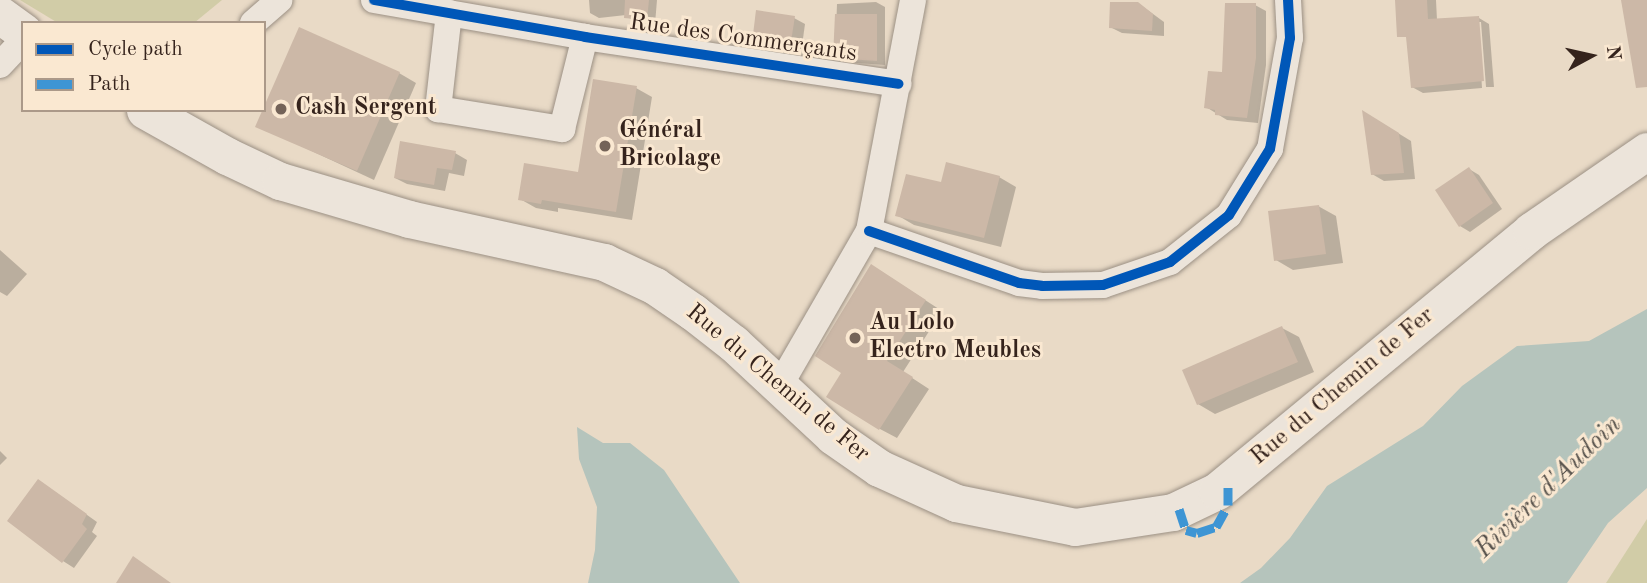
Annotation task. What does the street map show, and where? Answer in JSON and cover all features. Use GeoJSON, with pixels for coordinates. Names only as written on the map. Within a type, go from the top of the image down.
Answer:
{"type":"FeatureCollection","features":[{"type":"Feature","properties":{"kind":"main road"},"geometry":{"type":"LineString","coordinates":[[0,15],[21,31]]}},
{"type":"Feature","properties":{"kind":"main road","name":"Rue du Chemin de Fer"},"geometry":{"type":"LineString","coordinates":[[150,112],[227,156],[281,181],[409,219],[604,262],[655,286],[693,312],[733,343],[833,436],[878,468],[956,503],[1006,516],[1075,527],[1173,512],[1217,491],[1531,231],[1647,151]]}},
{"type":"Feature","properties":{"kind":"street"},"geometry":{"type":"LineString","coordinates":[[255,21],[279,0]]}},
{"type":"Feature","properties":{"kind":"street","name":"Rue des Commerçants"},"geometry":{"type":"LineString","coordinates":[[374,0],[585,37],[898,83]]}},
{"type":"Feature","properties":{"kind":"street"},"geometry":{"type":"LineString","coordinates":[[780,385],[869,231],[913,0]]}},
{"type":"Feature","properties":{"kind":"street"},"geometry":{"type":"LineString","coordinates":[[869,231],[1019,282],[1042,286],[1103,285],[1170,262],[1229,215],[1270,149],[1290,38],[1288,0]]}},
{"type":"Feature","properties":{"kind":"street"},"geometry":{"type":"LineString","coordinates":[[449,13],[438,108],[562,129],[585,37]]}},
{"type":"Feature","properties":{"kind":"street"},"geometry":{"type":"LineString","coordinates":[[0,65],[21,42]]}},
{"type":"Feature","properties":{"kind":"shaded area"},"geometry":{"type":"Polygon","coordinates":[[[20,0],[222,0],[196,21],[55,21],[20,0]]]}},
{"type":"Feature","properties":{"kind":"shaded area"},"geometry":{"type":"Polygon","coordinates":[[[1647,519],[1647,583],[1606,583],[1647,519]]]}},
{"type":"Feature","properties":{"kind":"water","name":"Rivière d'Audoin"},"geometry":{"type":"Polygon","coordinates":[[[1647,309],[1647,488],[1608,523],[1567,583],[1240,583],[1261,568],[1290,538],[1327,486],[1423,426],[1462,386],[1517,346],[1589,341],[1647,309]]]}},
{"type":"Feature","properties":{"kind":"water"},"geometry":{"type":"Polygon","coordinates":[[[577,427],[603,443],[630,443],[664,470],[740,583],[588,583],[595,550],[597,507],[579,459],[577,427]]]}},
{"type":"Feature","properties":{"kind":"building"},"geometry":{"type":"Polygon","coordinates":[[[625,0],[649,0],[647,20],[624,18],[625,0]]]}},
{"type":"Feature","properties":{"kind":"building"},"geometry":{"type":"Polygon","coordinates":[[[1395,0],[1427,0],[1428,19],[1479,16],[1484,81],[1411,88],[1406,37],[1397,37],[1395,0]]]}},
{"type":"Feature","properties":{"kind":"building"},"geometry":{"type":"Polygon","coordinates":[[[1621,0],[1647,0],[1647,87],[1636,88],[1621,0]]]}},
{"type":"Feature","properties":{"kind":"building"},"geometry":{"type":"Polygon","coordinates":[[[1110,2],[1138,2],[1153,14],[1152,31],[1109,28],[1110,2]]]}},
{"type":"Feature","properties":{"kind":"building"},"geometry":{"type":"Polygon","coordinates":[[[1225,3],[1256,3],[1256,58],[1247,118],[1215,115],[1215,110],[1204,108],[1208,71],[1222,72],[1225,3]]]}},
{"type":"Feature","properties":{"kind":"building"},"geometry":{"type":"Polygon","coordinates":[[[756,10],[795,16],[790,48],[752,43],[756,10]]]}},
{"type":"Feature","properties":{"kind":"building"},"geometry":{"type":"Polygon","coordinates":[[[835,14],[877,14],[877,61],[833,58],[835,14]]]}},
{"type":"Feature","properties":{"kind":"building"},"geometry":{"type":"Polygon","coordinates":[[[299,27],[400,72],[357,171],[255,127],[262,112],[266,112],[266,102],[299,27]]]}},
{"type":"Feature","properties":{"kind":"building","name":"Général Bricolage"},"geometry":{"type":"Polygon","coordinates":[[[593,79],[637,86],[616,212],[542,200],[541,204],[518,200],[524,163],[578,172],[593,79]]]}},
{"type":"Feature","properties":{"kind":"building"},"geometry":{"type":"Polygon","coordinates":[[[1362,110],[1399,133],[1404,173],[1371,175],[1362,110]]]}},
{"type":"Feature","properties":{"kind":"building"},"geometry":{"type":"Polygon","coordinates":[[[400,141],[456,151],[452,170],[437,168],[434,185],[394,178],[400,141]]]}},
{"type":"Feature","properties":{"kind":"building"},"geometry":{"type":"Polygon","coordinates":[[[946,162],[1000,176],[984,238],[895,216],[906,174],[941,182],[946,162]]]}},
{"type":"Feature","properties":{"kind":"building"},"geometry":{"type":"Polygon","coordinates":[[[1469,167],[1493,203],[1459,227],[1435,190],[1469,167]]]}},
{"type":"Feature","properties":{"kind":"building"},"geometry":{"type":"Polygon","coordinates":[[[1319,205],[1326,254],[1274,261],[1268,211],[1319,205]]]}},
{"type":"Feature","properties":{"kind":"building"},"geometry":{"type":"Polygon","coordinates":[[[871,264],[926,300],[887,361],[913,377],[879,430],[826,397],[841,373],[815,356],[871,264]]]}},
{"type":"Feature","properties":{"kind":"building"},"geometry":{"type":"Polygon","coordinates":[[[1282,326],[1298,362],[1197,405],[1182,370],[1282,326]]]}},
{"type":"Feature","properties":{"kind":"building"},"geometry":{"type":"Polygon","coordinates":[[[38,479],[87,514],[82,524],[87,529],[62,563],[7,521],[38,479]]]}},
{"type":"Feature","properties":{"kind":"building"},"geometry":{"type":"Polygon","coordinates":[[[133,556],[171,583],[116,583],[133,556]]]}},
{"type":"Feature","properties":{"kind":"marked path"},"geometry":{"type":"LineString","coordinates":[[1179,509],[1186,530],[1197,533],[1216,527],[1228,505],[1228,482]]}},
{"type":"Feature","properties":{"kind":"cycle path"},"geometry":{"type":"LineString","coordinates":[[374,0],[585,37],[898,84]]}},
{"type":"Feature","properties":{"kind":"cycle path"},"geometry":{"type":"LineString","coordinates":[[869,231],[1019,283],[1042,286],[1103,285],[1170,262],[1229,215],[1270,149],[1290,38],[1288,0]]}},
{"type":"Feature","properties":{"kind":"place","name":"Cash Sergent"},"geometry":{"type":"Point","coordinates":[281,109]}},
{"type":"Feature","properties":{"kind":"place","name":"Général Bricolage"},"geometry":{"type":"Point","coordinates":[605,146]}},
{"type":"Feature","properties":{"kind":"place","name":"Au Lolo Electro Meubles"},"geometry":{"type":"Point","coordinates":[855,338]}}]}
